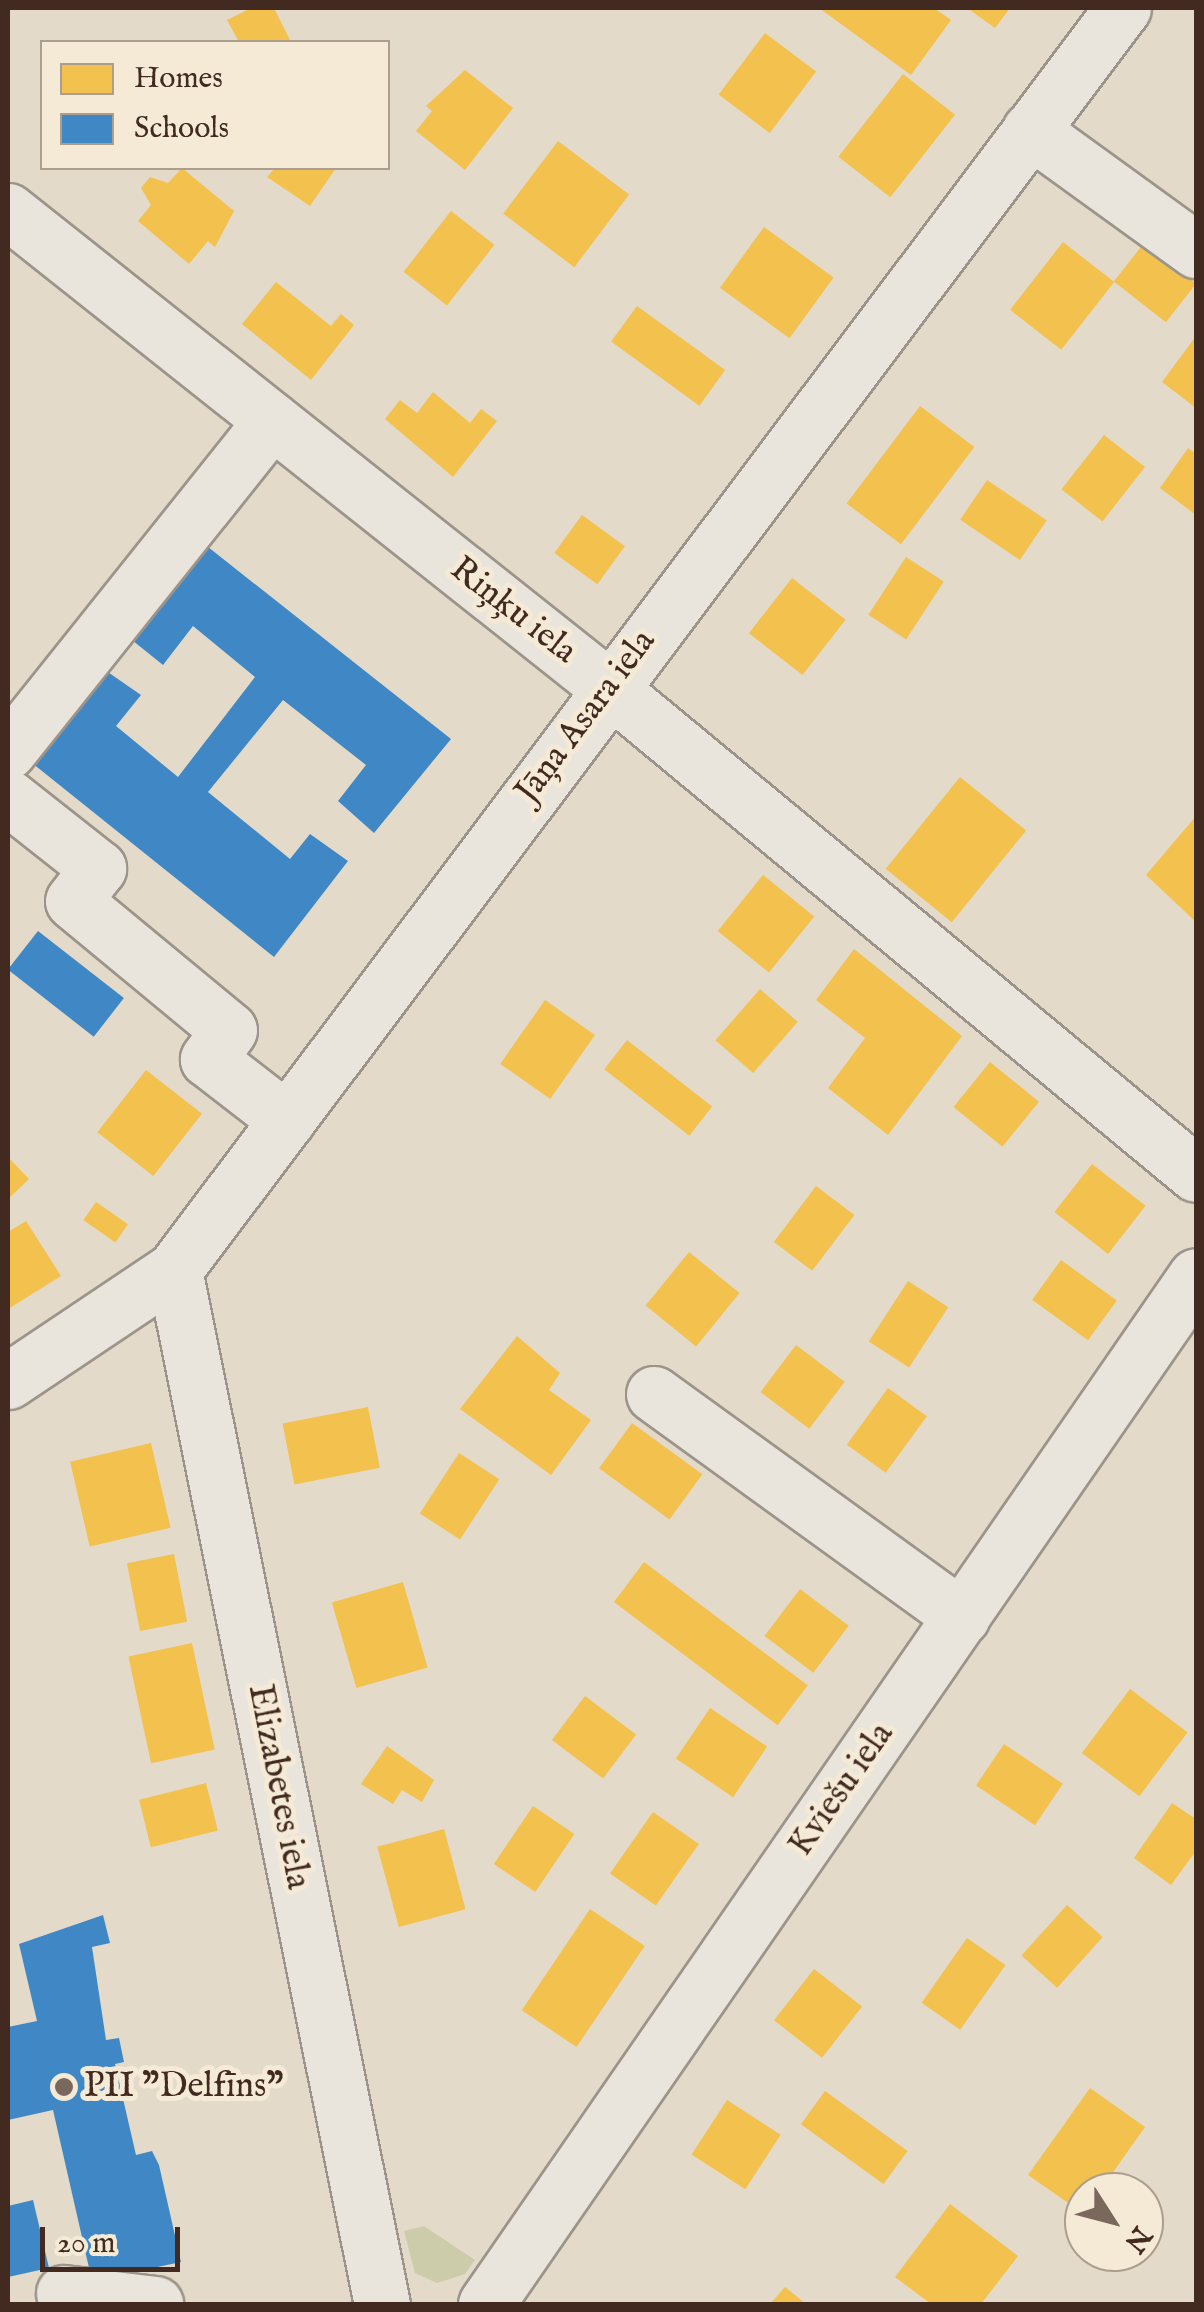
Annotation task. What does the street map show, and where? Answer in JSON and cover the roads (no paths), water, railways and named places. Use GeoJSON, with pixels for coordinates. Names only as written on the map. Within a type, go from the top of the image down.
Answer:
{"type":"FeatureCollection","features":[{"type":"Feature","properties":{"kind":"street","name":"Jāņa Asara iela"},"geometry":{"type":"LineString","coordinates":[[8,1381],[174,1270],[608,687],[1122,8]]}},
{"type":"Feature","properties":{"kind":"street"},"geometry":{"type":"LineString","coordinates":[[1030,130],[1196,250]]}},
{"type":"Feature","properties":{"kind":"street","name":"Riņķu iela"},"geometry":{"type":"LineString","coordinates":[[8,211],[608,687],[1196,1174]]}},
{"type":"Feature","properties":{"kind":"street"},"geometry":{"type":"LineString","coordinates":[[8,751],[272,420]]}},
{"type":"Feature","properties":{"kind":"street"},"geometry":{"type":"LineString","coordinates":[[8,797],[98,868],[73,901],[228,1030],[208,1059],[287,1120]]}},
{"type":"Feature","properties":{"kind":"street","name":"Elizabetes iela"},"geometry":{"type":"LineString","coordinates":[[174,1270],[382,2304]]}},
{"type":"Feature","properties":{"kind":"street","name":"Kviešu iela"},"geometry":{"type":"LineString","coordinates":[[486,2304],[1196,1276]]}},
{"type":"Feature","properties":{"kind":"street"},"geometry":{"type":"LineString","coordinates":[[654,1394],[962,1617]]}},
{"type":"Feature","properties":{"kind":"street"},"geometry":{"type":"LineString","coordinates":[[64,2292],[155,2304]]}},
{"type":"Feature","properties":{"kind":"place","name":"PII \"Delfīns\""},"geometry":{"type":"Point","coordinates":[64,2087]}}]}
